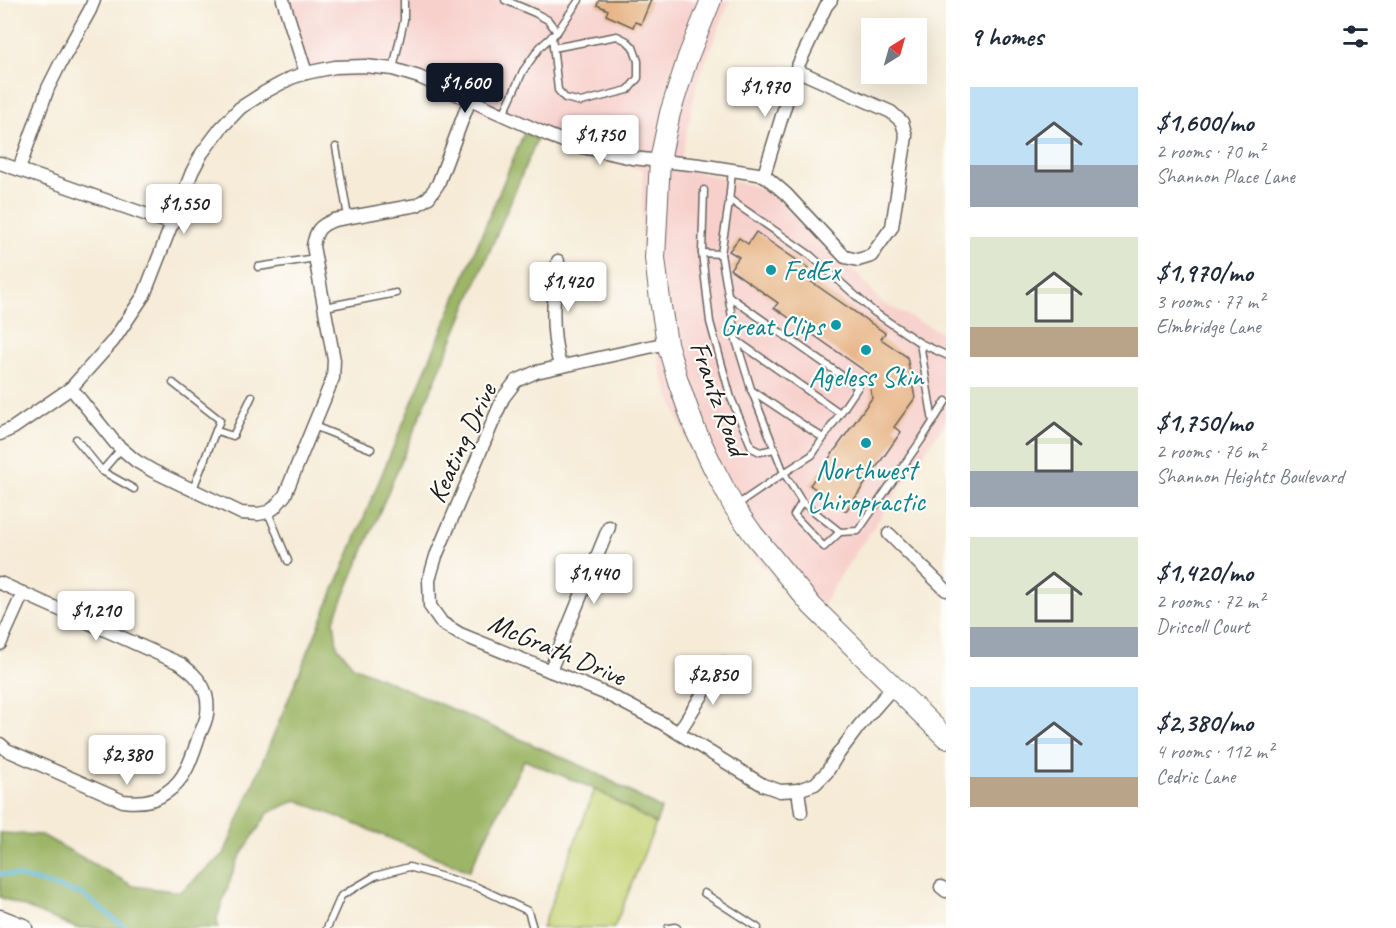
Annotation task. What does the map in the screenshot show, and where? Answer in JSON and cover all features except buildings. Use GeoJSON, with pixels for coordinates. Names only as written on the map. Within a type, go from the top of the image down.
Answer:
{"type":"FeatureCollection","features":[{"type":"Feature","properties":{"kind":"main road","name":"Frantz Road"},"geometry":{"type":"LineString","coordinates":[[711,0],[688,57],[670,114],[660,160],[655,258],[667,344],[678,381],[695,429],[712,467],[734,507],[772,559],[812,606],[946,738]]}},
{"type":"Feature","properties":{"kind":"main road"},"geometry":{"type":"LineString","coordinates":[[0,919],[23,928]]}},
{"type":"Feature","properties":{"kind":"street"},"geometry":{"type":"LineString","coordinates":[[19,169],[52,80],[94,0]]}},
{"type":"Feature","properties":{"kind":"street"},"geometry":{"type":"LineString","coordinates":[[283,0],[306,73]]}},
{"type":"Feature","properties":{"kind":"street"},"geometry":{"type":"LineString","coordinates":[[764,175],[796,70],[831,0]]}},
{"type":"Feature","properties":{"kind":"street"},"geometry":{"type":"LineString","coordinates":[[0,434],[71,388],[113,341],[144,295],[192,172],[202,153],[240,108],[291,78],[335,67],[365,66],[393,69],[419,77],[573,145],[632,158],[764,175],[786,194],[845,257],[858,260],[871,256],[892,227],[906,136],[902,122],[891,112],[796,70]]}},
{"type":"Feature","properties":{"kind":"street"},"geometry":{"type":"LineString","coordinates":[[71,388],[121,449],[136,461],[241,513],[258,514],[274,508],[285,495],[333,378],[334,360],[313,246],[315,234],[322,224],[334,220],[417,205],[429,196],[438,184],[470,99]]}},
{"type":"Feature","properties":{"kind":"street"},"geometry":{"type":"LineString","coordinates":[[0,163],[172,224]]}},
{"type":"Feature","properties":{"kind":"street"},"geometry":{"type":"LineString","coordinates":[[558,261],[553,325],[555,349],[560,366]]}},
{"type":"Feature","properties":{"kind":"street","name":"Keating Drive"},"geometry":{"type":"LineString","coordinates":[[430,606],[429,580],[436,556],[503,398],[516,381],[536,372],[560,366],[667,344]]}},
{"type":"Feature","properties":{"kind":"street"},"geometry":{"type":"LineString","coordinates":[[550,670],[609,527]]}},
{"type":"Feature","properties":{"kind":"street"},"geometry":{"type":"LineString","coordinates":[[889,534],[946,590]]}},
{"type":"Feature","properties":{"kind":"street"},"geometry":{"type":"LineString","coordinates":[[0,583],[181,664],[194,674],[204,688],[208,702],[207,717],[186,771],[167,792],[158,798],[146,801],[123,801],[7,750],[0,744]]}},
{"type":"Feature","properties":{"kind":"street"},"geometry":{"type":"LineString","coordinates":[[0,644],[22,593]]}},
{"type":"Feature","properties":{"kind":"street","name":"McGrath Drive"},"geometry":{"type":"LineString","coordinates":[[430,606],[442,623],[460,634],[609,695],[679,732],[764,785],[780,791],[798,790]]}},
{"type":"Feature","properties":{"kind":"street"},"geometry":{"type":"LineString","coordinates":[[679,732],[722,663]]}},
{"type":"Feature","properties":{"kind":"street"},"geometry":{"type":"LineString","coordinates":[[801,812],[798,790],[815,784],[827,772],[859,726],[894,686]]}},
{"type":"Feature","properties":{"kind":"lane"},"geometry":{"type":"LineString","coordinates":[[393,69],[404,20],[404,0]]}},
{"type":"Feature","properties":{"kind":"lane"},"geometry":{"type":"LineString","coordinates":[[506,0],[548,20],[554,34],[553,48],[558,90],[565,99],[581,102],[628,90],[638,78],[638,61],[633,47],[627,40],[617,36],[553,48]]}},
{"type":"Feature","properties":{"kind":"lane"},"geometry":{"type":"LineString","coordinates":[[503,115],[523,71],[540,46],[554,34],[579,0]]}},
{"type":"Feature","properties":{"kind":"lane"},"geometry":{"type":"LineString","coordinates":[[336,147],[348,217]]}},
{"type":"Feature","properties":{"kind":"lane"},"geometry":{"type":"LineString","coordinates":[[732,170],[721,254],[736,340],[751,389],[784,473],[802,502],[840,532]]}},
{"type":"Feature","properties":{"kind":"lane"},"geometry":{"type":"LineString","coordinates":[[704,190],[702,253],[710,322],[731,398],[752,448],[760,452],[774,449]]}},
{"type":"Feature","properties":{"kind":"lane"},"geometry":{"type":"LineString","coordinates":[[729,199],[810,255],[874,312],[920,343],[946,355]]}},
{"type":"Feature","properties":{"kind":"lane"},"geometry":{"type":"LineString","coordinates":[[702,253],[721,254]]}},
{"type":"Feature","properties":{"kind":"lane"},"geometry":{"type":"LineString","coordinates":[[258,267],[315,258]]}},
{"type":"Feature","properties":{"kind":"lane"},"geometry":{"type":"LineString","coordinates":[[324,307],[396,293]]}},
{"type":"Feature","properties":{"kind":"lane"},"geometry":{"type":"LineString","coordinates":[[730,297],[858,387],[812,454],[734,507]]}},
{"type":"Feature","properties":{"kind":"lane"},"geometry":{"type":"LineString","coordinates":[[736,340],[840,413]]}},
{"type":"Feature","properties":{"kind":"lane"},"geometry":{"type":"LineString","coordinates":[[920,343],[933,422]]}},
{"type":"Feature","properties":{"kind":"lane"},"geometry":{"type":"LineString","coordinates":[[173,383],[220,420],[192,490]]}},
{"type":"Feature","properties":{"kind":"lane"},"geometry":{"type":"LineString","coordinates":[[751,389],[823,438]]}},
{"type":"Feature","properties":{"kind":"lane"},"geometry":{"type":"LineString","coordinates":[[217,431],[233,436],[252,396]]}},
{"type":"Feature","properties":{"kind":"lane"},"geometry":{"type":"LineString","coordinates":[[802,502],[794,515],[824,547],[840,532],[858,531],[946,402]]}},
{"type":"Feature","properties":{"kind":"lane"},"geometry":{"type":"LineString","coordinates":[[314,426],[370,449]]}},
{"type":"Feature","properties":{"kind":"lane"},"geometry":{"type":"LineString","coordinates":[[76,439],[102,471],[134,489]]}},
{"type":"Feature","properties":{"kind":"lane"},"geometry":{"type":"LineString","coordinates":[[102,471],[121,449]]}},
{"type":"Feature","properties":{"kind":"lane"},"geometry":{"type":"LineString","coordinates":[[268,512],[288,561]]}},
{"type":"Feature","properties":{"kind":"lane"},"geometry":{"type":"LineString","coordinates":[[327,928],[341,896],[375,876],[409,867],[477,887],[528,911],[533,928]]}},
{"type":"Feature","properties":{"kind":"lane"},"geometry":{"type":"LineString","coordinates":[[704,893],[758,928]]}},
{"type":"Feature","properties":{"kind":"lane"},"geometry":{"type":"LineString","coordinates":[[668,928],[677,928]]}},
{"type":"Feature","properties":{"kind":"shaded area"},"geometry":{"type":"Polygon","coordinates":[[[286,0],[730,0],[698,79],[679,167],[764,189],[780,201],[839,263],[858,274],[881,302],[946,335],[946,421],[844,570],[813,622],[750,552],[702,480],[661,372],[642,247],[643,170],[579,156],[418,85],[389,78],[309,78],[286,0]]]}},
{"type":"Feature","properties":{"kind":"green space"},"geometry":{"type":"Polygon","coordinates":[[[524,133],[537,139],[334,620],[337,646],[353,666],[593,771],[661,809],[656,824],[595,789],[524,760],[469,871],[297,800],[268,813],[237,861],[217,918],[218,928],[76,928],[0,897],[0,833],[42,835],[133,886],[180,892],[224,854],[524,133]]]}},
{"type":"Feature","properties":{"kind":"green space"},"geometry":{"type":"Polygon","coordinates":[[[595,789],[656,824],[614,928],[542,928],[595,789]]]}},
{"type":"Feature","properties":{"kind":"waterway"},"geometry":{"type":"LineString","coordinates":[[0,874],[18,876],[82,894],[126,928]]}},
{"type":"Feature","properties":{"kind":"place","name":"FedEx"},"geometry":{"type":"Point","coordinates":[771,270]}},
{"type":"Feature","properties":{"kind":"place","name":"Great Clips"},"geometry":{"type":"Point","coordinates":[836,325]}},
{"type":"Feature","properties":{"kind":"place","name":"Ageless Skin"},"geometry":{"type":"Point","coordinates":[866,350]}},
{"type":"Feature","properties":{"kind":"place","name":"Northwest Chiropractic"},"geometry":{"type":"Point","coordinates":[866,443]}}]}
